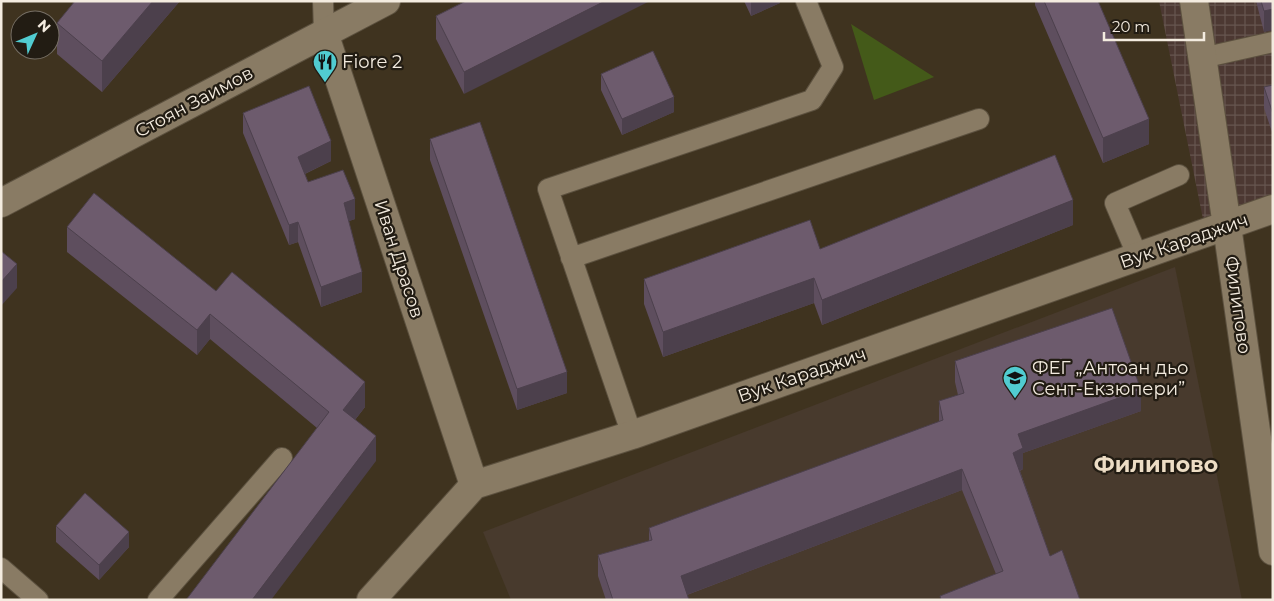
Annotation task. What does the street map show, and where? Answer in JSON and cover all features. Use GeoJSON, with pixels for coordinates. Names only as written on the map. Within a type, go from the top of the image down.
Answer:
{"type":"FeatureCollection","features":[{"type":"Feature","properties":{"kind":"street","name":"Стоян Заимов"},"geometry":{"type":"LineString","coordinates":[[1,203],[386,1]]}},
{"type":"Feature","properties":{"kind":"street","name":"Филипово"},"geometry":{"type":"LineString","coordinates":[[1194,1],[1273,551]]}},
{"type":"Feature","properties":{"kind":"street","name":"Иван Драсов"},"geometry":{"type":"LineString","coordinates":[[324,33],[474,485]]}},
{"type":"Feature","properties":{"kind":"street","name":"Вук Караджич"},"geometry":{"type":"LineString","coordinates":[[474,485],[632,435],[1273,209]]}},
{"type":"Feature","properties":{"kind":"street"},"geometry":{"type":"LineString","coordinates":[[371,600],[474,485]]}},
{"type":"Feature","properties":{"kind":"lane"},"geometry":{"type":"LineString","coordinates":[[323,1],[324,33]]}},
{"type":"Feature","properties":{"kind":"lane"},"geometry":{"type":"LineString","coordinates":[[632,435],[548,189],[812,100],[832,68],[806,1]]}},
{"type":"Feature","properties":{"kind":"lane"},"geometry":{"type":"LineString","coordinates":[[1202,58],[1273,42]]}},
{"type":"Feature","properties":{"kind":"lane"},"geometry":{"type":"LineString","coordinates":[[571,258],[979,119]]}},
{"type":"Feature","properties":{"kind":"lane"},"geometry":{"type":"LineString","coordinates":[[1138,257],[1115,203],[1180,175]]}},
{"type":"Feature","properties":{"kind":"lane"},"geometry":{"type":"LineString","coordinates":[[158,600],[282,458]]}},
{"type":"Feature","properties":{"kind":"lane"},"geometry":{"type":"LineString","coordinates":[[1,568],[38,600]]}},
{"type":"Feature","properties":{"kind":"shaded area"},"geometry":{"type":"Polygon","coordinates":[[[1159,1],[1273,1],[1273,206],[1206,234],[1159,1]]]}},
{"type":"Feature","properties":{"kind":"shaded area","name":"ФЕГ „Антоан дьо Сент-Екзюпери”"},"geometry":{"type":"Polygon","coordinates":[[[1175,267],[1242,600],[511,600],[483,532],[1175,267]]]}},
{"type":"Feature","properties":{"kind":"green space"},"geometry":{"type":"Polygon","coordinates":[[[851,24],[934,77],[874,100],[851,24]]]}},
{"type":"Feature","properties":{"kind":"building"},"geometry":{"type":"Polygon","coordinates":[[[75,1],[153,1],[102,61],[60,26],[60,19],[75,1]]]}},
{"type":"Feature","properties":{"kind":"building"},"geometry":{"type":"Polygon","coordinates":[[[466,1],[605,1],[464,72],[436,16],[466,1]]]}},
{"type":"Feature","properties":{"kind":"building"},"geometry":{"type":"Polygon","coordinates":[[[1044,1],[1098,1],[1149,119],[1103,138],[1044,1]]]}},
{"type":"Feature","properties":{"kind":"building"},"geometry":{"type":"Polygon","coordinates":[[[1261,1],[1273,1],[1273,9],[1264,11],[1261,1]]]}},
{"type":"Feature","properties":{"kind":"building"},"geometry":{"type":"Polygon","coordinates":[[[653,51],[674,97],[622,119],[601,74],[653,51]]]}},
{"type":"Feature","properties":{"kind":"building"},"geometry":{"type":"Polygon","coordinates":[[[1273,85],[1273,114],[1264,87],[1273,85]]]}},
{"type":"Feature","properties":{"kind":"building"},"geometry":{"type":"Polygon","coordinates":[[[309,86],[331,141],[298,157],[308,182],[343,170],[355,199],[344,203],[362,272],[321,287],[298,222],[289,225],[243,113],[309,86]]]}},
{"type":"Feature","properties":{"kind":"building"},"geometry":{"type":"Polygon","coordinates":[[[480,122],[567,372],[517,389],[430,139],[480,122]]]}},
{"type":"Feature","properties":{"kind":"building"},"geometry":{"type":"Polygon","coordinates":[[[1055,155],[1073,200],[822,300],[814,278],[663,332],[644,279],[810,220],[820,249],[1055,155]]]}},
{"type":"Feature","properties":{"kind":"building"},"geometry":{"type":"Polygon","coordinates":[[[94,193],[216,291],[232,272],[365,382],[343,410],[376,436],[252,600],[186,600],[329,412],[210,314],[197,330],[67,227],[94,193]]]}},
{"type":"Feature","properties":{"kind":"building"},"geometry":{"type":"Polygon","coordinates":[[[1,251],[17,264],[1,282],[1,251]]]}},
{"type":"Feature","properties":{"kind":"building"},"geometry":{"type":"Polygon","coordinates":[[[1112,308],[1141,390],[1018,434],[1023,448],[1013,453],[1050,556],[1062,550],[1080,600],[941,600],[940,596],[1003,571],[962,469],[681,576],[689,600],[613,600],[598,555],[652,540],[649,528],[943,420],[939,401],[964,393],[955,361],[1112,308]]]}},
{"type":"Feature","properties":{"kind":"building"},"geometry":{"type":"Polygon","coordinates":[[[85,493],[129,532],[99,565],[56,526],[85,493]]]}},
{"type":"Feature","properties":{"kind":"place","name":"Fiore 2"},"geometry":{"type":"Point","coordinates":[325,83]}},
{"type":"Feature","properties":{"kind":"place","name":"ФЕГ „Антоан дьо Сент-Екзюпери”"},"geometry":{"type":"Point","coordinates":[1015,399]}},
{"type":"Feature","properties":{"kind":"district","name":"Филипово"},"geometry":{"type":"Point","coordinates":[1156,464]}}]}
